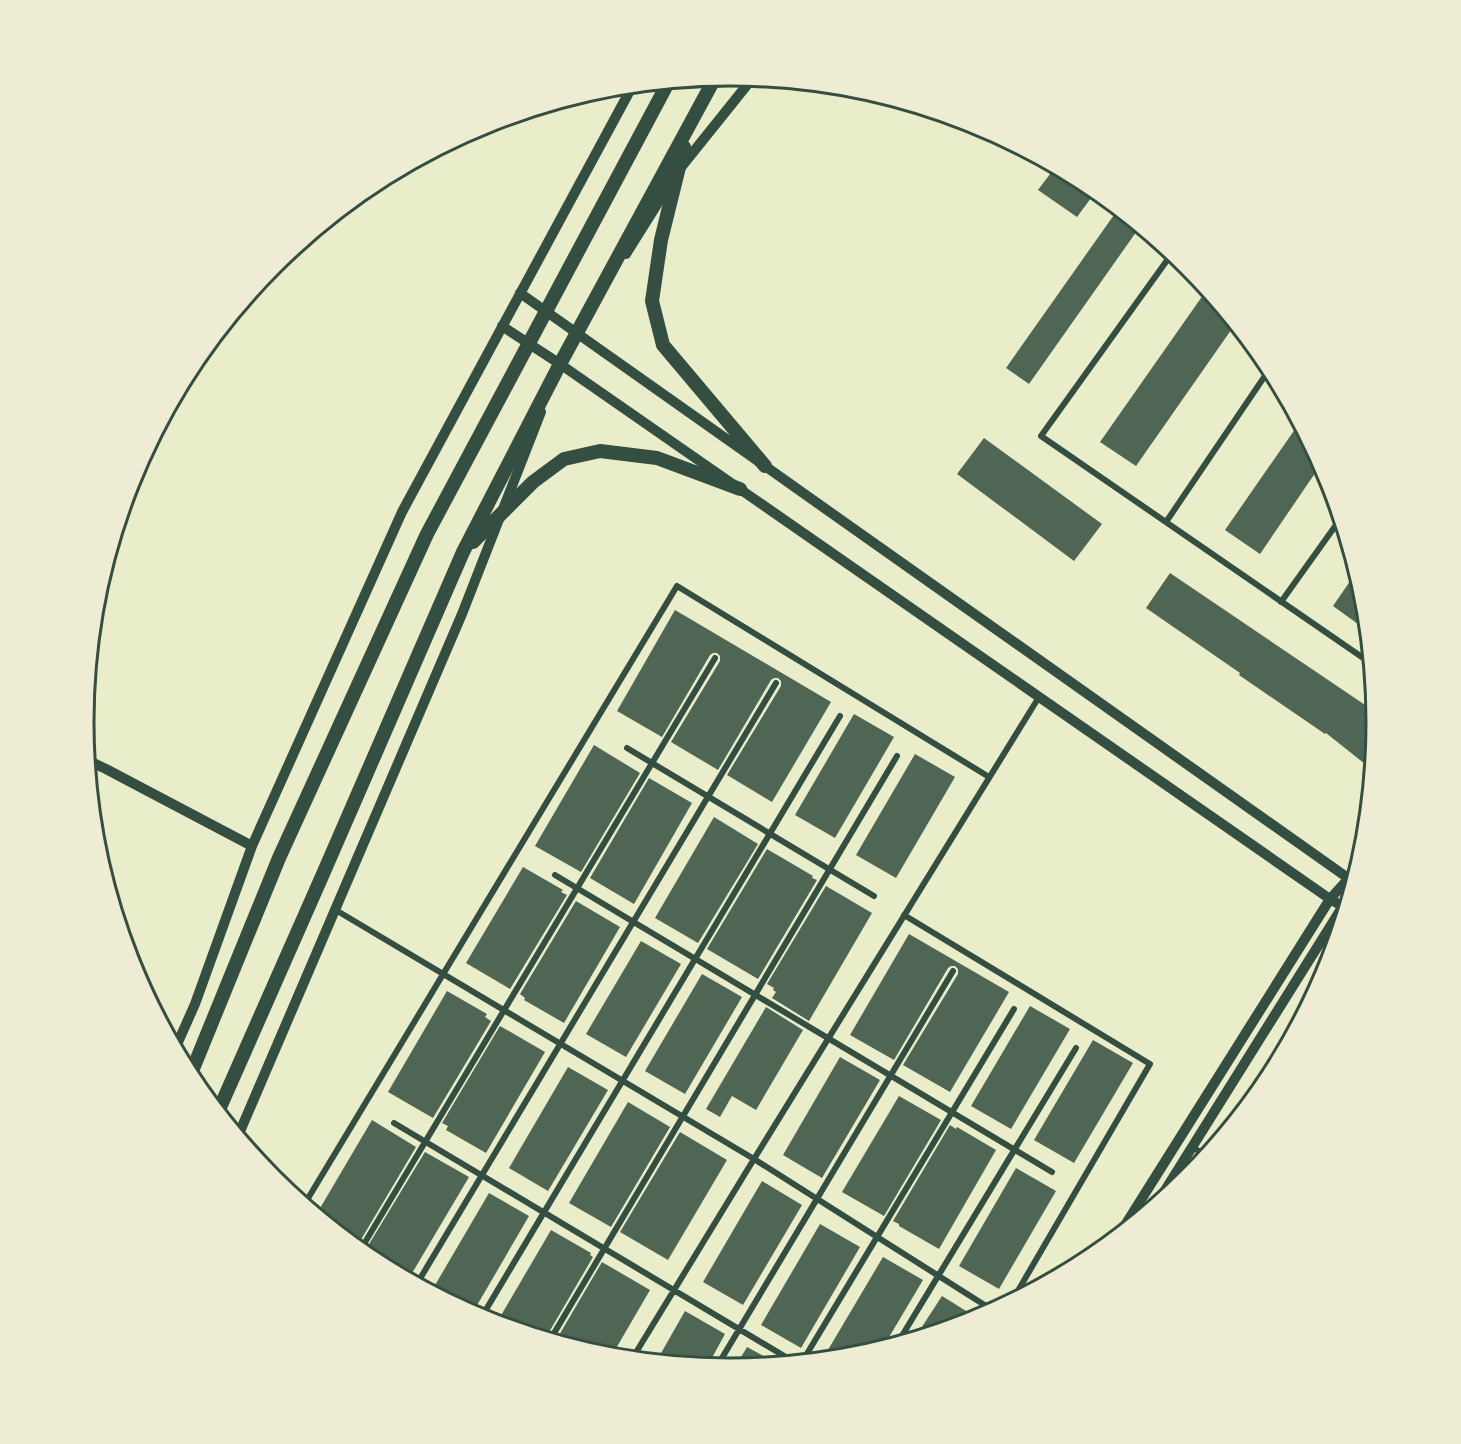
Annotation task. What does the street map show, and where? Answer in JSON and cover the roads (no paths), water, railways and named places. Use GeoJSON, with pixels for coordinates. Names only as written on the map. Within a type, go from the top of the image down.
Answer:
{"type":"FeatureCollection","features":[{"type":"Feature","properties":{"kind":"highway"},"geometry":{"type":"LineString","coordinates":[[222,1103],[462,552],[560,364],[710,86]]}},
{"type":"Feature","properties":{"kind":"highway"},"geometry":{"type":"LineString","coordinates":[[194,1065],[279,858],[428,534],[665,89]]}},
{"type":"Feature","properties":{"kind":"highway"},"geometry":{"type":"LineString","coordinates":[[688,128],[661,240],[652,301],[663,345],[765,466]]}},
{"type":"Feature","properties":{"kind":"highway"},"geometry":{"type":"LineString","coordinates":[[462,552],[533,482],[564,459],[600,451],[657,458],[741,489]]}},
{"type":"Feature","properties":{"kind":"street"},"geometry":{"type":"LineString","coordinates":[[577,334],[678,171],[746,86]]}},
{"type":"Feature","properties":{"kind":"street"},"geometry":{"type":"LineString","coordinates":[[179,1040],[195,1004],[252,846],[402,512],[628,94]]}},
{"type":"Feature","properties":{"kind":"street"},"geometry":{"type":"LineString","coordinates":[[1168,259],[1041,436],[1364,658]]}},
{"type":"Feature","properties":{"kind":"street"},"geometry":{"type":"LineString","coordinates":[[520,293],[1348,874]]}},
{"type":"Feature","properties":{"kind":"street"},"geometry":{"type":"LineString","coordinates":[[502,326],[741,489],[1330,899],[1340,903]]}},
{"type":"Feature","properties":{"kind":"street"},"geometry":{"type":"LineString","coordinates":[[241,1128],[462,614],[560,364]]}},
{"type":"Feature","properties":{"kind":"street"},"geometry":{"type":"LineString","coordinates":[[1166,522],[1265,376]]}},
{"type":"Feature","properties":{"kind":"street"},"geometry":{"type":"LineString","coordinates":[[1281,602],[1336,526]]}},
{"type":"Feature","properties":{"kind":"street"},"geometry":{"type":"LineString","coordinates":[[308,1198],[677,586],[989,777]]}},
{"type":"Feature","properties":{"kind":"street"},"geometry":{"type":"LineString","coordinates":[[365,1242],[715,658]]}},
{"type":"Feature","properties":{"kind":"street"},"geometry":{"type":"LineString","coordinates":[[421,1277],[776,683]]}},
{"type":"Feature","properties":{"kind":"street"},"geometry":{"type":"LineString","coordinates":[[638,1351],[1039,697]]}},
{"type":"Feature","properties":{"kind":"street"},"geometry":{"type":"LineString","coordinates":[[486,1310],[840,716]]}},
{"type":"Feature","properties":{"kind":"street"},"geometry":{"type":"LineString","coordinates":[[627,748],[874,896]]}},
{"type":"Feature","properties":{"kind":"street"},"geometry":{"type":"LineString","coordinates":[[553,1333],[897,756]]}},
{"type":"Feature","properties":{"kind":"street"},"geometry":{"type":"LineString","coordinates":[[95,764],[252,846]]}},
{"type":"Feature","properties":{"kind":"street"},"geometry":{"type":"LineString","coordinates":[[555,875],[1052,1172]]}},
{"type":"Feature","properties":{"kind":"street"},"geometry":{"type":"LineString","coordinates":[[1130,1217],[1330,899],[1345,886]]}},
{"type":"Feature","properties":{"kind":"street"},"geometry":{"type":"LineString","coordinates":[[334,909],[754,1159],[985,1305]]}},
{"type":"Feature","properties":{"kind":"street"},"geometry":{"type":"LineString","coordinates":[[904,915],[1150,1064],[1019,1289]]}},
{"type":"Feature","properties":{"kind":"street"},"geometry":{"type":"LineString","coordinates":[[1170,1182],[1334,924]]}},
{"type":"Feature","properties":{"kind":"street"},"geometry":{"type":"LineString","coordinates":[[722,1358],[953,971]]}},
{"type":"Feature","properties":{"kind":"street"},"geometry":{"type":"LineString","coordinates":[[807,1354],[1014,1009]]}},
{"type":"Feature","properties":{"kind":"street"},"geometry":{"type":"LineString","coordinates":[[903,1335],[1076,1048]]}},
{"type":"Feature","properties":{"kind":"street"},"geometry":{"type":"LineString","coordinates":[[394,1123],[784,1356]]}},
{"type":"Feature","properties":{"kind":"street"},"geometry":{"type":"LineString","coordinates":[[1192,1147],[1200,1152]]}}]}
